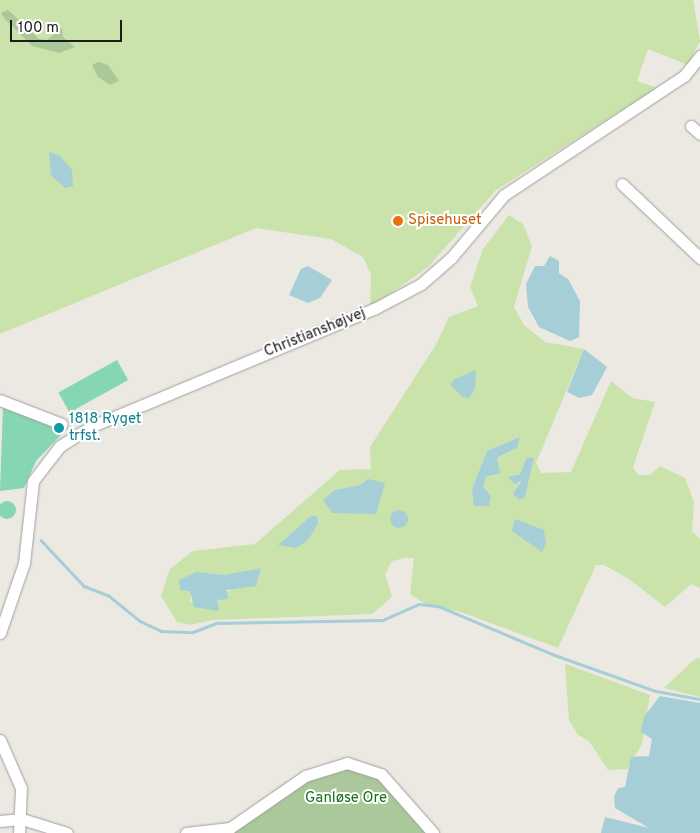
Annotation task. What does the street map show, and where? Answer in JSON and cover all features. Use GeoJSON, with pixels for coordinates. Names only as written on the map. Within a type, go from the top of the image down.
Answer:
{"type":"FeatureCollection","features":[{"type":"Feature","properties":{"kind":"street","name":"Christianshøjvej"},"geometry":{"type":"LineString","coordinates":[[0,633],[24,563],[34,481],[60,446],[90,427],[402,295],[436,273],[504,194],[684,76],[700,56]]}},
{"type":"Feature","properties":{"kind":"street"},"geometry":{"type":"LineString","coordinates":[[691,126],[700,134]]}},
{"type":"Feature","properties":{"kind":"street"},"geometry":{"type":"LineString","coordinates":[[622,184],[700,258]]}},
{"type":"Feature","properties":{"kind":"street"},"geometry":{"type":"LineString","coordinates":[[0,400],[62,424]]}},
{"type":"Feature","properties":{"kind":"street"},"geometry":{"type":"LineString","coordinates":[[0,740],[21,788],[22,818],[19,833]]}},
{"type":"Feature","properties":{"kind":"street"},"geometry":{"type":"LineString","coordinates":[[186,833],[230,828],[304,776],[347,763],[381,774],[433,833]]}},
{"type":"Feature","properties":{"kind":"street"},"geometry":{"type":"LineString","coordinates":[[0,821],[22,818],[67,833]]}},
{"type":"Feature","properties":{"kind":"green space"},"geometry":{"type":"Polygon","coordinates":[[[0,0],[693,0],[700,41],[688,65],[648,49],[637,81],[657,88],[496,190],[428,267],[370,308],[371,275],[363,257],[331,239],[256,228],[0,334],[0,0]]]}},
{"type":"Feature","properties":{"kind":"green space"},"geometry":{"type":"Polygon","coordinates":[[[8,10],[39,39],[47,40],[62,28],[63,37],[75,47],[59,53],[32,46],[4,18],[1,13],[8,10]]]}},
{"type":"Feature","properties":{"kind":"green space"},"geometry":{"type":"Polygon","coordinates":[[[98,62],[108,65],[119,81],[110,85],[98,77],[92,65],[98,62]]]}},
{"type":"Feature","properties":{"kind":"green space"},"geometry":{"type":"Polygon","coordinates":[[[509,215],[523,224],[532,246],[514,307],[524,325],[545,342],[584,349],[536,463],[541,473],[571,472],[611,381],[632,398],[655,402],[633,467],[638,475],[650,475],[660,466],[685,478],[694,502],[692,531],[700,539],[700,588],[691,584],[665,607],[629,579],[604,565],[596,565],[558,648],[461,612],[430,607],[410,594],[414,558],[392,561],[385,574],[392,597],[372,614],[212,620],[190,625],[177,622],[161,596],[170,569],[193,551],[255,544],[340,470],[371,469],[370,447],[437,343],[449,317],[478,306],[470,287],[483,249],[509,215]],[[520,437],[487,451],[472,489],[474,501],[486,492],[483,487],[486,477],[492,476],[496,459],[517,448],[520,437]],[[527,457],[520,474],[515,475],[525,497],[534,458],[527,457]],[[368,479],[360,485],[335,490],[362,513],[368,479]],[[261,568],[224,575],[196,573],[190,601],[218,611],[217,600],[261,568]]]}},
{"type":"Feature","properties":{"kind":"green space"},"geometry":{"type":"Polygon","coordinates":[[[117,360],[128,380],[70,413],[58,392],[117,360]]]}},
{"type":"Feature","properties":{"kind":"green space"},"geometry":{"type":"Polygon","coordinates":[[[3,406],[53,425],[62,434],[36,461],[24,488],[0,491],[3,406]]]}},
{"type":"Feature","properties":{"kind":"green space"},"geometry":{"type":"Polygon","coordinates":[[[7,501],[14,503],[16,510],[14,517],[7,519],[0,517],[-2,510],[0,503],[7,501]]]}},
{"type":"Feature","properties":{"kind":"green space"},"geometry":{"type":"Polygon","coordinates":[[[700,658],[700,697],[664,688],[695,659],[700,658]]]}},
{"type":"Feature","properties":{"kind":"green space"},"geometry":{"type":"Polygon","coordinates":[[[565,664],[650,695],[642,744],[627,769],[608,770],[589,741],[578,735],[569,720],[565,664]]]}},
{"type":"Feature","properties":{"kind":"green space","name":"Ganløse Ore"},"geometry":{"type":"Polygon","coordinates":[[[343,764],[380,775],[430,833],[186,833],[236,826],[306,778],[343,764]]]}},
{"type":"Feature","properties":{"kind":"water"},"geometry":{"type":"Polygon","coordinates":[[[49,152],[59,155],[72,170],[73,186],[65,188],[51,175],[49,152]]]}},
{"type":"Feature","properties":{"kind":"water"},"geometry":{"type":"Polygon","coordinates":[[[550,256],[559,261],[559,273],[568,279],[580,301],[579,337],[570,341],[539,327],[528,307],[526,284],[535,266],[544,266],[550,256]]]}},
{"type":"Feature","properties":{"kind":"water"},"geometry":{"type":"Polygon","coordinates":[[[308,266],[332,280],[320,298],[308,303],[289,295],[301,269],[308,266]]]}},
{"type":"Feature","properties":{"kind":"water"},"geometry":{"type":"Polygon","coordinates":[[[584,349],[607,367],[592,395],[579,398],[567,392],[584,349]]]}},
{"type":"Feature","properties":{"kind":"water"},"geometry":{"type":"Polygon","coordinates":[[[476,370],[475,388],[469,398],[463,397],[451,386],[453,380],[476,370]]]}},
{"type":"Feature","properties":{"kind":"water"},"geometry":{"type":"Polygon","coordinates":[[[520,437],[517,448],[497,458],[500,473],[486,477],[483,487],[491,496],[489,506],[474,506],[472,489],[487,451],[520,437]]]}},
{"type":"Feature","properties":{"kind":"water"},"geometry":{"type":"Polygon","coordinates":[[[527,457],[534,458],[525,497],[519,500],[513,494],[521,481],[515,484],[508,477],[520,474],[527,457]]]}},
{"type":"Feature","properties":{"kind":"water"},"geometry":{"type":"Polygon","coordinates":[[[368,479],[385,483],[376,514],[332,513],[323,500],[335,490],[360,485],[368,479]]]}},
{"type":"Feature","properties":{"kind":"water"},"geometry":{"type":"Polygon","coordinates":[[[399,510],[405,513],[408,519],[405,525],[399,528],[393,525],[390,519],[393,513],[399,510]]]}},
{"type":"Feature","properties":{"kind":"water"},"geometry":{"type":"Polygon","coordinates":[[[311,516],[317,516],[318,524],[308,540],[296,548],[278,545],[311,516]]]}},
{"type":"Feature","properties":{"kind":"water"},"geometry":{"type":"Polygon","coordinates":[[[515,519],[544,530],[546,544],[542,552],[512,531],[515,519]]]}},
{"type":"Feature","properties":{"kind":"water"},"geometry":{"type":"Polygon","coordinates":[[[261,568],[256,586],[227,590],[228,599],[217,600],[219,611],[194,607],[190,591],[180,590],[179,580],[196,572],[224,575],[261,568]]]}},
{"type":"Feature","properties":{"kind":"water"},"geometry":{"type":"Polygon","coordinates":[[[660,696],[700,703],[700,833],[601,833],[605,817],[649,828],[615,808],[614,797],[618,788],[625,787],[631,757],[649,756],[652,739],[641,732],[644,717],[660,696]]]}},
{"type":"Feature","properties":{"kind":"waterway"},"geometry":{"type":"LineString","coordinates":[[41,540],[84,586],[108,595],[140,621],[161,631],[193,632],[217,623],[383,620],[419,604],[438,606],[552,654],[656,691],[700,699]]}},
{"type":"Feature","properties":{"kind":"place","name":"Spisehuset"},"geometry":{"type":"Point","coordinates":[398,221]}},
{"type":"Feature","properties":{"kind":"place","name":"1818 Ryget trfst."},"geometry":{"type":"Point","coordinates":[59,428]}}]}
